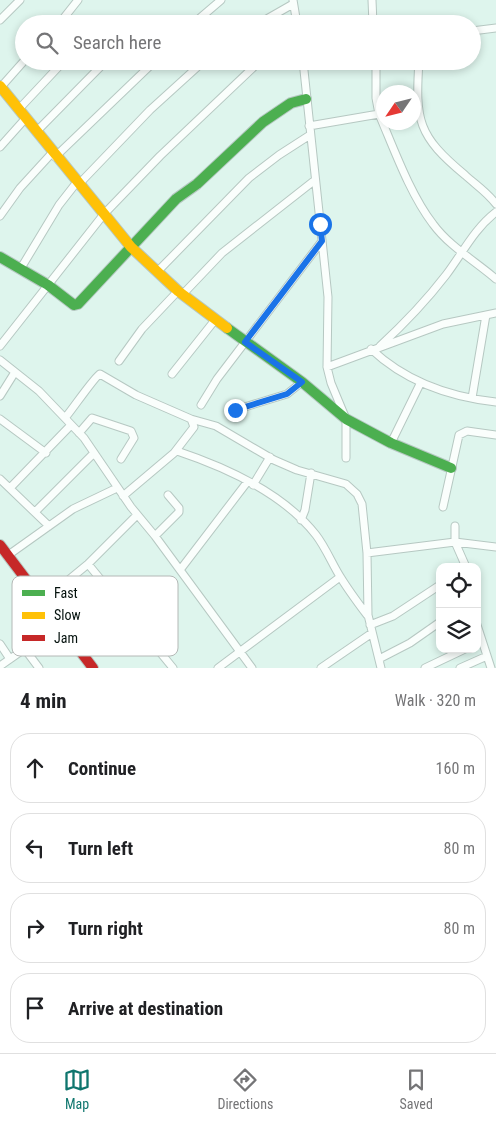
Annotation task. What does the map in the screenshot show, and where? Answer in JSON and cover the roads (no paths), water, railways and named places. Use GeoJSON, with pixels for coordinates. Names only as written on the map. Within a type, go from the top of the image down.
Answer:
{"type":"FeatureCollection","features":[{"type":"Feature","properties":{"kind":"street"},"geometry":{"type":"LineString","coordinates":[[0,20],[20,0]]}},
{"type":"Feature","properties":{"kind":"street"},"geometry":{"type":"LineString","coordinates":[[66,15],[78,0]]}},
{"type":"Feature","properties":{"kind":"street"},"geometry":{"type":"LineString","coordinates":[[204,15],[222,0]]}},
{"type":"Feature","properties":{"kind":"street"},"geometry":{"type":"LineString","coordinates":[[372,0],[373,15]]}},
{"type":"Feature","properties":{"kind":"street"},"geometry":{"type":"LineString","coordinates":[[272,15],[293,2],[295,15]]}},
{"type":"Feature","properties":{"kind":"street"},"geometry":{"type":"LineString","coordinates":[[481,30],[496,28]]}},
{"type":"Feature","properties":{"kind":"street"},"geometry":{"type":"LineString","coordinates":[[16,70],[0,87],[131,247],[157,272],[180,293],[215,320],[302,382],[346,420],[391,443],[451,468]]}},
{"type":"Feature","properties":{"kind":"street"},"geometry":{"type":"LineString","coordinates":[[18,110],[56,70]]}},
{"type":"Feature","properties":{"kind":"street"},"geometry":{"type":"LineString","coordinates":[[36,132],[97,70]]}},
{"type":"Feature","properties":{"kind":"street"},"geometry":{"type":"LineString","coordinates":[[0,216],[20,188],[144,70]]}},
{"type":"Feature","properties":{"kind":"street"},"geometry":{"type":"LineString","coordinates":[[21,268],[59,205],[78,183],[150,110],[194,70]]}},
{"type":"Feature","properties":{"kind":"street"},"geometry":{"type":"LineString","coordinates":[[0,346],[104,214],[160,156],[251,70]]}},
{"type":"Feature","properties":{"kind":"street"},"geometry":{"type":"LineString","coordinates":[[304,70],[328,297],[327,366],[331,383],[346,420],[346,458]]}},
{"type":"Feature","properties":{"kind":"street"},"geometry":{"type":"LineString","coordinates":[[376,70],[376,85]]}},
{"type":"Feature","properties":{"kind":"street"},"geometry":{"type":"LineString","coordinates":[[418,70],[417,95],[421,125],[426,137],[435,149],[465,176],[486,191],[496,204]]}},
{"type":"Feature","properties":{"kind":"street"},"geometry":{"type":"LineString","coordinates":[[0,257],[48,285],[74,305],[78,304],[176,199],[197,184],[263,122],[291,103],[306,99]]}},
{"type":"Feature","properties":{"kind":"street"},"geometry":{"type":"LineString","coordinates":[[309,126],[376,115]]}},
{"type":"Feature","properties":{"kind":"street"},"geometry":{"type":"LineString","coordinates":[[0,147],[25,119]]}},
{"type":"Feature","properties":{"kind":"street"},"geometry":{"type":"LineString","coordinates":[[386,130],[421,205],[433,225],[461,252],[496,279]]}},
{"type":"Feature","properties":{"kind":"street"},"geometry":{"type":"LineString","coordinates":[[157,272],[249,178],[279,155],[310,135]]}},
{"type":"Feature","properties":{"kind":"street"},"geometry":{"type":"LineString","coordinates":[[119,361],[142,329],[222,252],[315,180]]}},
{"type":"Feature","properties":{"kind":"street"},"geometry":{"type":"LineString","coordinates":[[380,346],[415,313],[480,226],[496,212]]}},
{"type":"Feature","properties":{"kind":"street"},"geometry":{"type":"LineString","coordinates":[[201,404],[210,388],[322,241]]}},
{"type":"Feature","properties":{"kind":"street"},"geometry":{"type":"LineString","coordinates":[[327,366],[443,324],[496,313]]}},
{"type":"Feature","properties":{"kind":"street"},"geometry":{"type":"LineString","coordinates":[[472,398],[486,315]]}},
{"type":"Feature","properties":{"kind":"street"},"geometry":{"type":"LineString","coordinates":[[172,374],[215,320]]}},
{"type":"Feature","properties":{"kind":"street"},"geometry":{"type":"LineString","coordinates":[[371,349],[386,363],[420,384],[472,398],[496,402]]}},
{"type":"Feature","properties":{"kind":"street"},"geometry":{"type":"LineString","coordinates":[[0,360],[39,391],[79,433],[117,488],[155,536],[252,668]]}},
{"type":"Feature","properties":{"kind":"street"},"geometry":{"type":"LineString","coordinates":[[0,396],[15,372]]}},
{"type":"Feature","properties":{"kind":"street"},"geometry":{"type":"LineString","coordinates":[[65,418],[87,391],[96,376],[100,374],[136,395],[191,419],[216,426],[297,470],[346,484],[357,494],[362,504],[368,553],[368,616],[381,668]]}},
{"type":"Feature","properties":{"kind":"street"},"geometry":{"type":"LineString","coordinates":[[235,410],[287,394],[302,382]]}},
{"type":"Feature","properties":{"kind":"street"},"geometry":{"type":"LineString","coordinates":[[391,443],[420,384]]}},
{"type":"Feature","properties":{"kind":"street"},"geometry":{"type":"LineString","coordinates":[[79,433],[92,418],[131,431],[134,438],[121,460]]}},
{"type":"Feature","properties":{"kind":"street"},"geometry":{"type":"LineString","coordinates":[[0,419],[46,453]]}},
{"type":"Feature","properties":{"kind":"street"},"geometry":{"type":"LineString","coordinates":[[123,496],[177,450],[194,427],[191,419]]}},
{"type":"Feature","properties":{"kind":"street"},"geometry":{"type":"LineString","coordinates":[[10,488],[72,425]]}},
{"type":"Feature","properties":{"kind":"street"},"geometry":{"type":"LineString","coordinates":[[443,506],[459,435],[462,432],[496,435]]}},
{"type":"Feature","properties":{"kind":"street"},"geometry":{"type":"LineString","coordinates":[[177,450],[217,464],[250,483],[301,520],[315,534],[340,577],[368,616]]}},
{"type":"Feature","properties":{"kind":"street"},"geometry":{"type":"LineString","coordinates":[[35,512],[94,453]]}},
{"type":"Feature","properties":{"kind":"street"},"geometry":{"type":"LineString","coordinates":[[180,570],[270,457]]}},
{"type":"Feature","properties":{"kind":"street"},"geometry":{"type":"LineString","coordinates":[[301,520],[305,510],[311,473]]}},
{"type":"Feature","properties":{"kind":"street"},"geometry":{"type":"LineString","coordinates":[[0,479],[49,526]]}},
{"type":"Feature","properties":{"kind":"street"},"geometry":{"type":"LineString","coordinates":[[7,556],[49,526],[98,496],[117,488]]}},
{"type":"Feature","properties":{"kind":"street"},"geometry":{"type":"LineString","coordinates":[[155,536],[179,512],[179,508],[168,494]]}},
{"type":"Feature","properties":{"kind":"street"},"geometry":{"type":"LineString","coordinates":[[73,576],[137,515]]}},
{"type":"Feature","properties":{"kind":"street"},"geometry":{"type":"LineString","coordinates":[[456,526],[455,542],[464,563]]}},
{"type":"Feature","properties":{"kind":"street"},"geometry":{"type":"LineString","coordinates":[[368,553],[455,542],[496,547]]}},
{"type":"Feature","properties":{"kind":"street"},"geometry":{"type":"LineString","coordinates":[[0,545],[23,576]]}},
{"type":"Feature","properties":{"kind":"street"},"geometry":{"type":"LineString","coordinates":[[88,564],[98,576]]}},
{"type":"Feature","properties":{"kind":"street"},"geometry":{"type":"LineString","coordinates":[[218,668],[340,577]]}},
{"type":"Feature","properties":{"kind":"street"},"geometry":{"type":"LineString","coordinates":[[321,668],[371,629],[436,588]]}},
{"type":"Feature","properties":{"kind":"street"},"geometry":{"type":"LineString","coordinates":[[379,660],[410,643],[436,625]]}},
{"type":"Feature","properties":{"kind":"street"},"geometry":{"type":"LineString","coordinates":[[0,644],[10,659]]}},
{"type":"Feature","properties":{"kind":"street"},"geometry":{"type":"LineString","coordinates":[[481,644],[491,668]]}},
{"type":"Feature","properties":{"kind":"street"},"geometry":{"type":"LineString","coordinates":[[425,668],[457,653]]}},
{"type":"Feature","properties":{"kind":"street"},"geometry":{"type":"LineString","coordinates":[[0,666],[14,656]]}},
{"type":"Feature","properties":{"kind":"street"},"geometry":{"type":"LineString","coordinates":[[30,656],[38,668]]}},
{"type":"Feature","properties":{"kind":"street"},"geometry":{"type":"LineString","coordinates":[[84,656],[93,668]]}},
{"type":"Feature","properties":{"kind":"street"},"geometry":{"type":"LineString","coordinates":[[163,656],[173,668]]}},
{"type":"Feature","properties":{"kind":"street"},"geometry":{"type":"LineString","coordinates":[[460,668],[487,656]]}}]}
